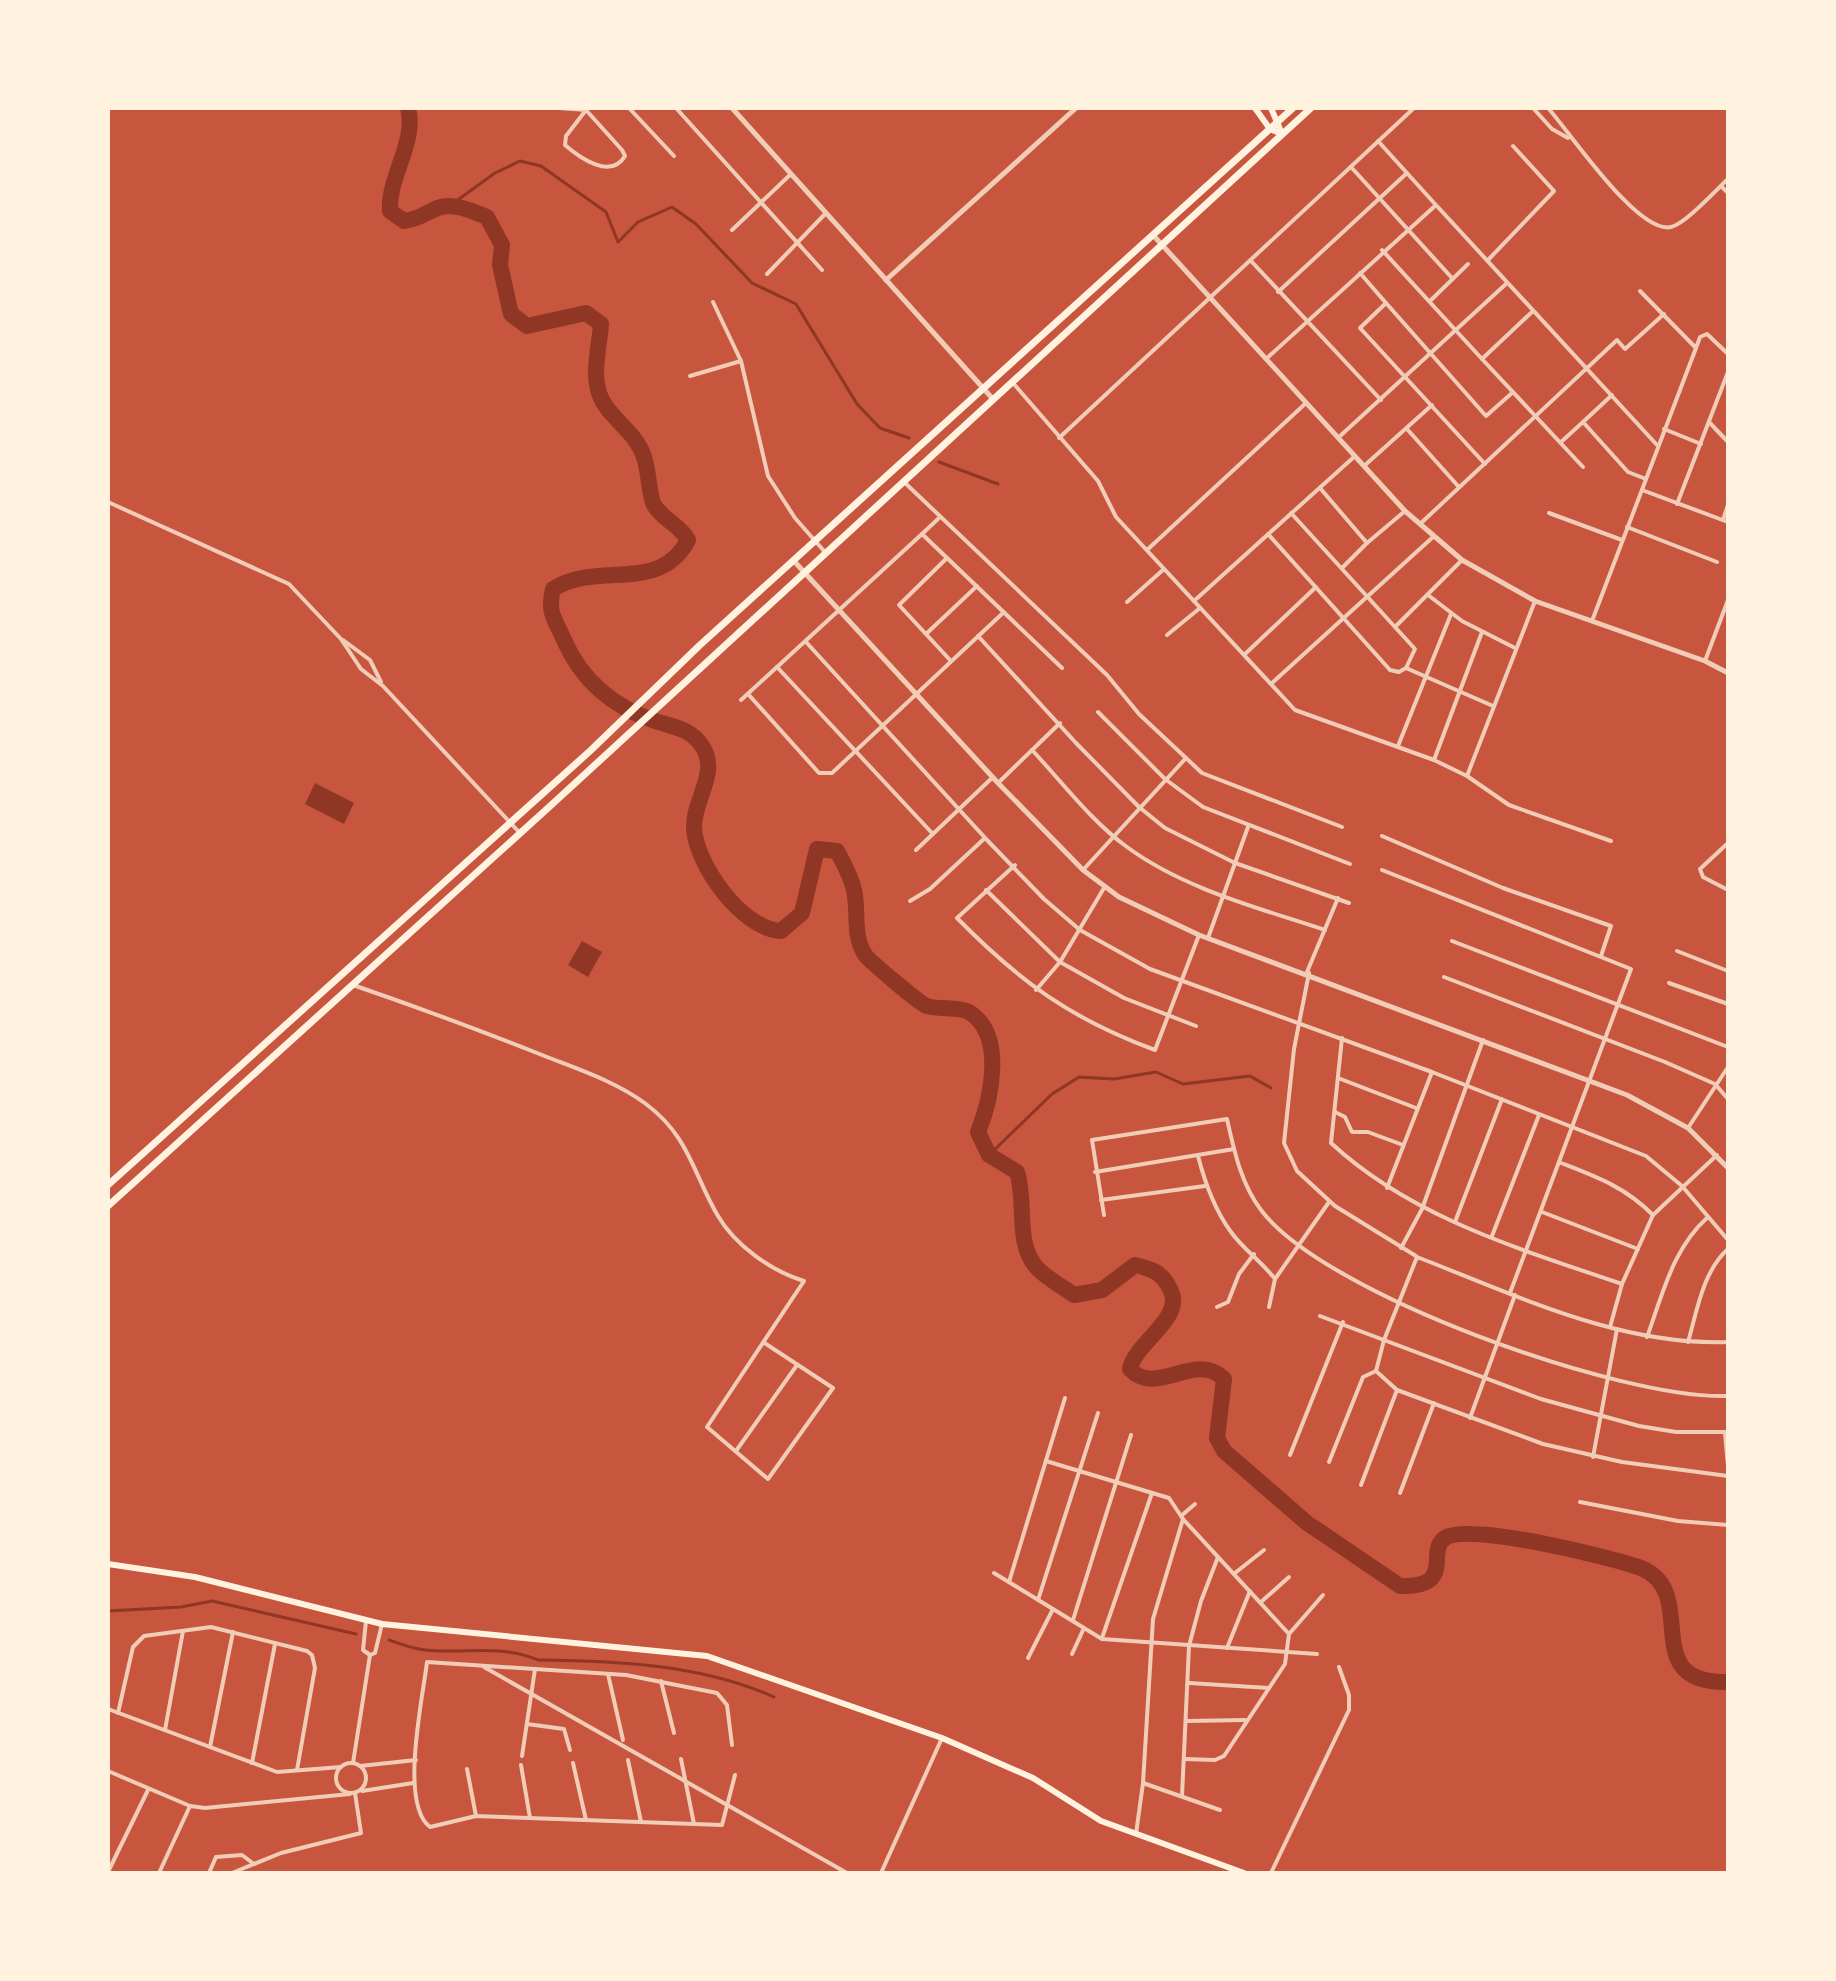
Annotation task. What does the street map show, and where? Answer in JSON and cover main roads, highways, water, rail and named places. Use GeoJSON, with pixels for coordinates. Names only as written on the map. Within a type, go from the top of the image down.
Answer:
{"type":"FeatureCollection","features":[{"type":"Feature","properties":{"kind":"highway"},"geometry":{"type":"LineString","coordinates":[[108,1185],[590,751],[793,560],[1293,108]]}},
{"type":"Feature","properties":{"kind":"highway"},"geometry":{"type":"LineString","coordinates":[[108,1206],[521,833],[824,551],[1311,108]]}},
{"type":"Feature","properties":{"kind":"main road"},"geometry":{"type":"LineString","coordinates":[[1255,108],[1270,129],[1282,134]]}},
{"type":"Feature","properties":{"kind":"main road"},"geometry":{"type":"LineString","coordinates":[[1271,108],[1279,120],[1282,134]]}},
{"type":"Feature","properties":{"kind":"main road"},"geometry":{"type":"LineString","coordinates":[[108,1564],[195,1577],[382,1624],[707,1656],[942,1738],[1033,1778],[1101,1821],[1244,1873]]}},
{"type":"Feature","properties":{"kind":"waterway"},"geometry":{"type":"LineString","coordinates":[[408,108],[409,134],[393,185],[390,211],[404,221],[446,206],[487,217],[502,245],[500,265],[511,314],[527,326],[586,313],[601,324],[596,368],[601,399],[641,450],[654,505],[688,540],[676,557],[661,567],[645,572],[589,577],[553,589],[553,616],[571,655],[600,691],[612,700],[640,715],[687,732],[702,746],[708,766],[695,818],[697,843],[712,876],[737,907],[766,928],[781,931],[802,913],[817,849],[837,851],[853,885],[857,933],[866,956],[923,1004],[965,1010],[981,1022],[992,1052],[992,1069],[991,1086],[978,1132],[989,1155],[1017,1172],[1023,1235],[1026,1248],[1038,1269],[1074,1295],[1102,1290],[1135,1265],[1160,1275],[1170,1289],[1173,1300],[1171,1310],[1134,1359],[1130,1369],[1140,1377],[1152,1379],[1201,1369],[1213,1371],[1224,1379],[1217,1438],[1224,1451],[1307,1523],[1400,1586],[1428,1581],[1434,1575],[1440,1544],[1445,1538],[1459,1534],[1481,1534],[1540,1543],[1625,1563],[1641,1568],[1658,1580],[1667,1597],[1676,1653],[1684,1669],[1700,1679],[1728,1682]]}},
{"type":"Feature","properties":{"kind":"waterway"},"geometry":{"type":"LineString","coordinates":[[448,207],[495,173],[520,161],[541,166],[606,212],[618,242],[638,222],[672,207],[696,224],[752,283],[796,304],[857,404],[880,428],[909,438]]}},
{"type":"Feature","properties":{"kind":"waterway"},"geometry":{"type":"LineString","coordinates":[[939,462],[998,484]]}},
{"type":"Feature","properties":{"kind":"waterway"},"geometry":{"type":"LineString","coordinates":[[989,1155],[1052,1094],[1079,1077],[1114,1079],[1156,1072],[1183,1084],[1250,1076],[1271,1088]]}},
{"type":"Feature","properties":{"kind":"waterway"},"geometry":{"type":"LineString","coordinates":[[108,1611],[181,1607],[212,1601],[356,1634]]}},
{"type":"Feature","properties":{"kind":"waterway"},"geometry":{"type":"LineString","coordinates":[[389,1640],[426,1650],[511,1652],[538,1660],[658,1666],[717,1677],[774,1697]]}}]}
